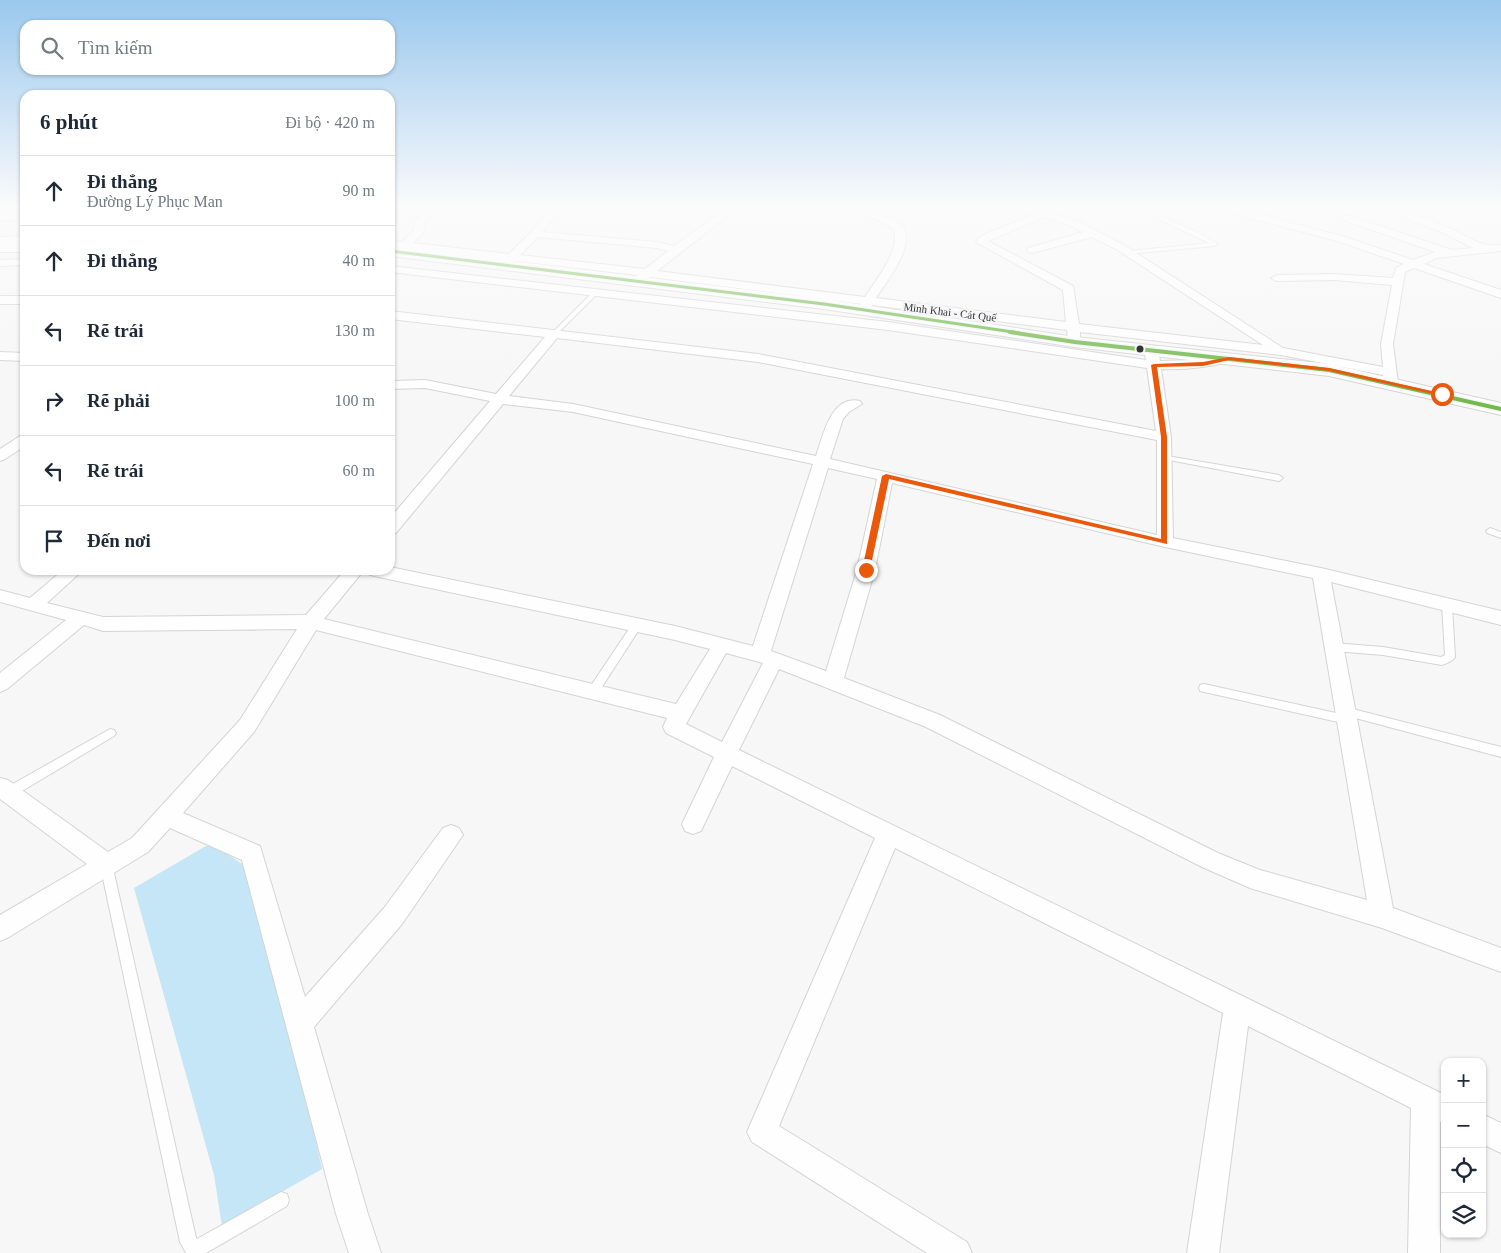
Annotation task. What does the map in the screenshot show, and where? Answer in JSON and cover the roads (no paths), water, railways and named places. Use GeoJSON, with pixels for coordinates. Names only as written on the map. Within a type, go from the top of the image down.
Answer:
{"type":"FeatureCollection","features":[{"type":"Feature","properties":{"kind":"main road"},"geometry":{"type":"LineString","coordinates":[[531,266],[549,270],[642,277],[700,288],[866,306],[1074,334],[1153,358],[1229,358],[1391,378],[1501,409]]}},
{"type":"Feature","properties":{"kind":"street"},"geometry":{"type":"LineString","coordinates":[[548,266],[866,306],[890,266]]}},
{"type":"Feature","properties":{"kind":"street"},"geometry":{"type":"LineString","coordinates":[[642,277],[655,266]]}},
{"type":"Feature","properties":{"kind":"street"},"geometry":{"type":"LineString","coordinates":[[1027,266],[1069,288],[1074,334],[1281,351],[1391,378],[1387,344],[1400,270],[1408,266]]}},
{"type":"Feature","properties":{"kind":"street"},"geometry":{"type":"LineString","coordinates":[[1150,266],[1281,351]]}},
{"type":"Feature","properties":{"kind":"street"},"geometry":{"type":"LineString","coordinates":[[1420,266],[1501,294]]}},
{"type":"Feature","properties":{"kind":"street"},"geometry":{"type":"LineString","coordinates":[[395,270],[1153,358],[1164,437],[1165,542]]}},
{"type":"Feature","properties":{"kind":"street"},"geometry":{"type":"LineString","coordinates":[[549,270],[576,291]]}},
{"type":"Feature","properties":{"kind":"street"},"geometry":{"type":"LineString","coordinates":[[1277,278],[1334,277],[1398,282]]}},
{"type":"Feature","properties":{"kind":"street"},"geometry":{"type":"LineString","coordinates":[[609,294],[700,288]]}},
{"type":"Feature","properties":{"kind":"street"},"geometry":{"type":"LineString","coordinates":[[0,293],[20,293]]}},
{"type":"Feature","properties":{"kind":"street"},"geometry":{"type":"LineString","coordinates":[[0,300],[20,300]]}},
{"type":"Feature","properties":{"kind":"street"},"geometry":{"type":"LineString","coordinates":[[395,316],[758,358],[1164,437]]}},
{"type":"Feature","properties":{"kind":"street"},"geometry":{"type":"LineString","coordinates":[[395,523],[555,333]]}},
{"type":"Feature","properties":{"kind":"street"},"geometry":{"type":"LineString","coordinates":[[0,356],[20,358]]}},
{"type":"Feature","properties":{"kind":"street"},"geometry":{"type":"LineString","coordinates":[[395,385],[425,384],[500,399],[573,408],[822,461],[1165,542],[1321,574],[1501,618]]}},
{"type":"Feature","properties":{"kind":"street"},"geometry":{"type":"LineString","coordinates":[[693,824],[727,753],[767,658],[822,461],[836,418],[844,409],[855,404]]}},
{"type":"Feature","properties":{"kind":"street"},"geometry":{"type":"LineString","coordinates":[[2,455],[20,442]]}},
{"type":"Feature","properties":{"kind":"street"},"geometry":{"type":"LineString","coordinates":[[2,455],[20,456]]}},
{"type":"Feature","properties":{"kind":"street"},"geometry":{"type":"LineString","coordinates":[[833,682],[866,570],[886,476]]}},
{"type":"Feature","properties":{"kind":"street"},"geometry":{"type":"LineString","coordinates":[[395,574],[637,625],[767,658],[934,721],[1210,860],[1258,880],[1382,916],[1501,960]]}},
{"type":"Feature","properties":{"kind":"street"},"geometry":{"type":"LineString","coordinates":[[1321,574],[1382,916]]}},
{"type":"Feature","properties":{"kind":"street"},"geometry":{"type":"LineString","coordinates":[[33,605],[68,575]]}},
{"type":"Feature","properties":{"kind":"street"},"geometry":{"type":"LineString","coordinates":[[0,929],[140,845],[247,726],[311,622],[352,575]]}},
{"type":"Feature","properties":{"kind":"street"},"geometry":{"type":"LineString","coordinates":[[0,596],[103,624],[311,622],[682,714]]}},
{"type":"Feature","properties":{"kind":"street"},"geometry":{"type":"LineString","coordinates":[[0,684],[81,618]]}},
{"type":"Feature","properties":{"kind":"street"},"geometry":{"type":"LineString","coordinates":[[721,646],[674,727],[1435,1106],[1424,1253]]}},
{"type":"Feature","properties":{"kind":"street"},"geometry":{"type":"LineString","coordinates":[[4,790],[106,864]]}},
{"type":"Feature","properties":{"kind":"street"},"geometry":{"type":"LineString","coordinates":[[166,816],[252,853],[352,1214],[365,1253]]}},
{"type":"Feature","properties":{"kind":"street"},"geometry":{"type":"LineString","coordinates":[[889,834],[762,1132],[956,1253]]}},
{"type":"Feature","properties":{"kind":"street"},"geometry":{"type":"LineString","coordinates":[[299,1024],[393,916],[451,835]]}},
{"type":"Feature","properties":{"kind":"street"},"geometry":{"type":"LineString","coordinates":[[1203,1253],[1237,1007]]}},
{"type":"Feature","properties":{"kind":"street"},"geometry":{"type":"LineString","coordinates":[[1486,1131],[1501,1138]]}},
{"type":"Feature","properties":{"kind":"lane"},"geometry":{"type":"LineString","coordinates":[[555,333],[595,293]]}},
{"type":"Feature","properties":{"kind":"lane"},"geometry":{"type":"LineString","coordinates":[[1164,457],[1278,478]]}},
{"type":"Feature","properties":{"kind":"lane"},"geometry":{"type":"LineString","coordinates":[[1490,531],[1501,535]]}},
{"type":"Feature","properties":{"kind":"lane"},"geometry":{"type":"LineString","coordinates":[[1334,647],[1383,651],[1442,661],[1450,656],[1447,605]]}},
{"type":"Feature","properties":{"kind":"lane"},"geometry":{"type":"LineString","coordinates":[[592,692],[637,625]]}},
{"type":"Feature","properties":{"kind":"lane"},"geometry":{"type":"LineString","coordinates":[[1204,688],[1346,716],[1501,752]]}},
{"type":"Feature","properties":{"kind":"lane"},"geometry":{"type":"LineString","coordinates":[[4,790],[110,732]]}},
{"type":"Feature","properties":{"kind":"lane"},"geometry":{"type":"LineString","coordinates":[[106,864],[188,1242],[198,1248],[281,1200]]}},
{"type":"Feature","properties":{"kind":"water"},"geometry":{"type":"Polygon","coordinates":[[[211,843],[242,864],[260,909],[298,1061],[322,1169],[222,1226],[214,1175],[134,888],[211,843]]]}}]}
